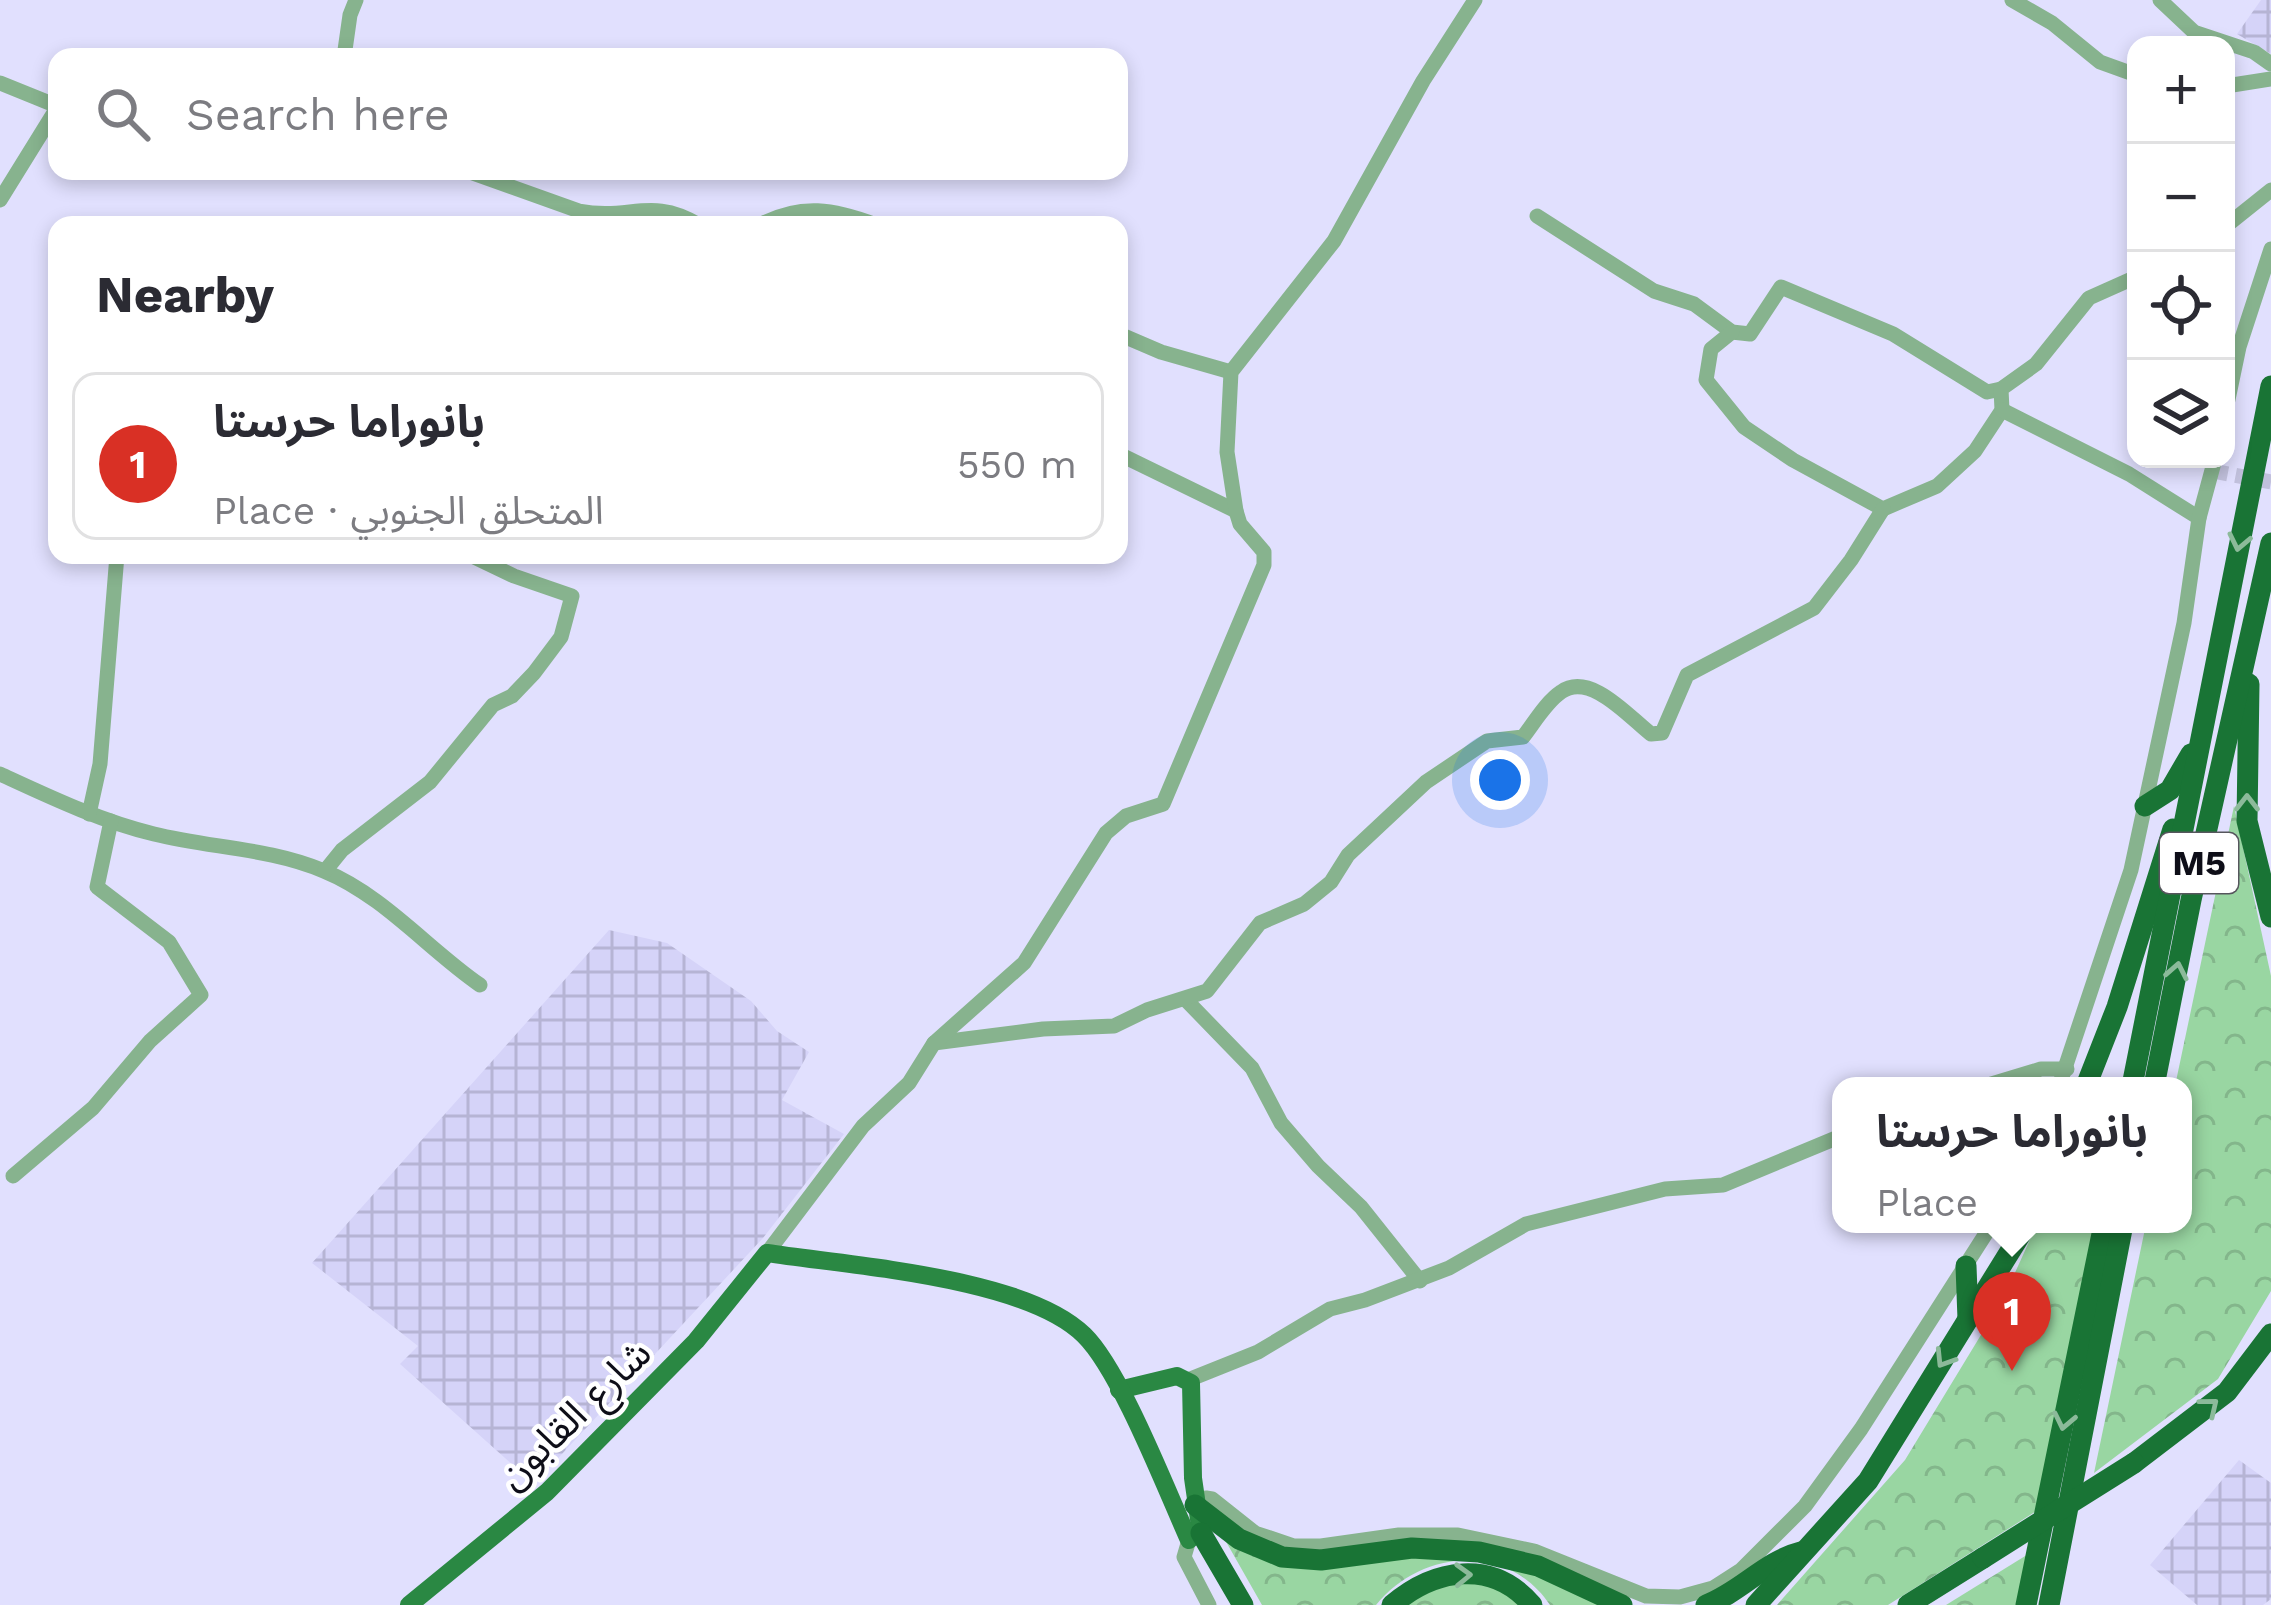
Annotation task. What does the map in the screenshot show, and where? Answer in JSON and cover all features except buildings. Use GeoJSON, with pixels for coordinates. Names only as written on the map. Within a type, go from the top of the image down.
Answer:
{"type":"FeatureCollection","features":[{"type":"Feature","properties":{"kind":"highway","name":"M5"},"geometry":{"type":"LineString","coordinates":[[2134,1077],[2271,386]]}},
{"type":"Feature","properties":{"kind":"highway","name":"M5"},"geometry":{"type":"LineString","coordinates":[[2156,1077],[2271,543]]}},
{"type":"Feature","properties":{"kind":"highway"},"geometry":{"type":"LineString","coordinates":[[2249,641],[2247,821],[2271,917]]}},
{"type":"Feature","properties":{"kind":"highway"},"geometry":{"type":"LineString","coordinates":[[2144,806],[2170,790],[2201,732]]}},
{"type":"Feature","properties":{"kind":"highway"},"geometry":{"type":"LineString","coordinates":[[2089,1077],[2190,790]]}},
{"type":"Feature","properties":{"kind":"highway"},"geometry":{"type":"LineString","coordinates":[[1756,1605],[1868,1481],[2022,1233]]}},
{"type":"Feature","properties":{"kind":"highway"},"geometry":{"type":"LineString","coordinates":[[2026,1605],[2102,1233]]}},
{"type":"Feature","properties":{"kind":"highway"},"geometry":{"type":"LineString","coordinates":[[2049,1605],[2121,1233]]}},
{"type":"Feature","properties":{"kind":"highway"},"geometry":{"type":"LineString","coordinates":[[1966,1266],[1968,1322]]}},
{"type":"Feature","properties":{"kind":"highway"},"geometry":{"type":"LineString","coordinates":[[1908,1605],[2134,1463],[2227,1392],[2271,1334]]}},
{"type":"Feature","properties":{"kind":"highway"},"geometry":{"type":"LineString","coordinates":[[1195,1505],[1240,1539],[1282,1557],[1322,1560],[1412,1548],[1479,1552],[1538,1566],[1622,1605]]}},
{"type":"Feature","properties":{"kind":"highway"},"geometry":{"type":"LineString","coordinates":[[1195,1536],[1228,1605]]}},
{"type":"Feature","properties":{"kind":"highway"},"geometry":{"type":"LineString","coordinates":[[1195,1536],[1244,1605]]}},
{"type":"Feature","properties":{"kind":"highway"},"geometry":{"type":"LineString","coordinates":[[1706,1605],[1735,1592],[1780,1559],[1808,1551]]}},
{"type":"Feature","properties":{"kind":"highway"},"geometry":{"type":"LineString","coordinates":[[1392,1605],[1423,1582],[1468,1572],[1513,1586],[1532,1605]]}},
{"type":"Feature","properties":{"kind":"main road"},"geometry":{"type":"LineString","coordinates":[[767,1253],[1005,1291],[1063,1318],[1087,1337],[1119,1390],[1169,1496],[1195,1536]]}},
{"type":"Feature","properties":{"kind":"main road","name":"شارع القابون"},"geometry":{"type":"LineString","coordinates":[[410,1605],[547,1492],[696,1341],[767,1253]]}},
{"type":"Feature","properties":{"kind":"main road"},"geometry":{"type":"LineString","coordinates":[[1119,1390],[1177,1376],[1193,1387],[1195,1536]]}},
{"type":"Feature","properties":{"kind":"main road"},"geometry":{"type":"LineString","coordinates":[[1169,1496],[1180,1479],[1193,1478]]}},
{"type":"Feature","properties":{"kind":"street"},"geometry":{"type":"LineString","coordinates":[[346,48],[356,0]]}},
{"type":"Feature","properties":{"kind":"street"},"geometry":{"type":"LineString","coordinates":[[767,1253],[863,1126],[909,1083],[934,1043],[1024,963],[1106,833],[1126,816],[1163,804],[1264,566],[1264,552],[1240,524],[1236,512],[1227,452],[1231,373],[1334,241],[1423,81],[1475,0]]}},
{"type":"Feature","properties":{"kind":"street"},"geometry":{"type":"LineString","coordinates":[[2012,0],[2052,23],[2100,62],[2127,72]]}},
{"type":"Feature","properties":{"kind":"street"},"geometry":{"type":"LineString","coordinates":[[2159,0],[2194,32],[2254,52],[2271,64]]}},
{"type":"Feature","properties":{"kind":"street"},"geometry":{"type":"LineString","coordinates":[[2235,85],[2271,79]]}},
{"type":"Feature","properties":{"kind":"street"},"geometry":{"type":"LineString","coordinates":[[0,83],[48,103]]}},
{"type":"Feature","properties":{"kind":"street"},"geometry":{"type":"LineString","coordinates":[[0,200],[48,122]]}},
{"type":"Feature","properties":{"kind":"street"},"geometry":{"type":"LineString","coordinates":[[492,180],[599,215],[668,209],[682,216]]}},
{"type":"Feature","properties":{"kind":"street"},"geometry":{"type":"LineString","coordinates":[[2235,219],[2271,190]]}},
{"type":"Feature","properties":{"kind":"street"},"geometry":{"type":"LineString","coordinates":[[784,216],[805,208],[848,216]]}},
{"type":"Feature","properties":{"kind":"street"},"geometry":{"type":"LineString","coordinates":[[1537,216],[1654,291],[1694,304],[1732,332],[1750,334],[1780,287],[1893,334],[1987,392],[2002,389],[2036,364],[2089,298],[2127,281]]}},
{"type":"Feature","properties":{"kind":"street"},"geometry":{"type":"LineString","coordinates":[[2235,370],[2271,250]]}},
{"type":"Feature","properties":{"kind":"street"},"geometry":{"type":"LineString","coordinates":[[1732,332],[1712,349],[1706,380],[1744,427],[1883,509]]}},
{"type":"Feature","properties":{"kind":"street"},"geometry":{"type":"LineString","coordinates":[[1128,338],[1231,373]]}},
{"type":"Feature","properties":{"kind":"street"},"geometry":{"type":"LineString","coordinates":[[934,1043],[1043,1029],[1114,1026],[1207,991],[1260,922],[1304,904],[1331,882],[1348,855],[1426,782],[1487,741],[1523,737],[1560,692],[1577,685],[1591,688],[1652,734],[1662,733],[1687,675],[1814,608],[1883,509],[1937,486],[1975,451],[2002,410],[2002,389]]}},
{"type":"Feature","properties":{"kind":"street"},"geometry":{"type":"LineString","coordinates":[[2002,410],[2129,474],[2199,518]]}},
{"type":"Feature","properties":{"kind":"street"},"geometry":{"type":"LineString","coordinates":[[1128,458],[1236,512]]}},
{"type":"Feature","properties":{"kind":"street"},"geometry":{"type":"LineString","coordinates":[[2063,1077],[2131,870],[2213,468]]}},
{"type":"Feature","properties":{"kind":"street"},"geometry":{"type":"LineString","coordinates":[[89,814],[100,764],[116,564]]}},
{"type":"Feature","properties":{"kind":"street"},"geometry":{"type":"LineString","coordinates":[[325,871],[342,850],[430,782],[493,705],[512,696],[561,637],[572,596],[492,564]]}},
{"type":"Feature","properties":{"kind":"street"},"geometry":{"type":"LineString","coordinates":[[0,774],[111,821],[184,841],[240,847],[325,871],[383,908],[480,985]]}},
{"type":"Feature","properties":{"kind":"street"},"geometry":{"type":"LineString","coordinates":[[13,1176],[77,1123],[150,1040],[201,995],[169,942],[97,887],[111,821]]}},
{"type":"Feature","properties":{"kind":"street"},"geometry":{"type":"LineString","coordinates":[[1186,1000],[1252,1068],[1281,1123],[1361,1207],[1420,1281]]}},
{"type":"Feature","properties":{"kind":"street"},"geometry":{"type":"LineString","coordinates":[[2015,1077],[2042,1069],[2067,1069]]}},
{"type":"Feature","properties":{"kind":"street"},"geometry":{"type":"LineString","coordinates":[[1188,1380],[1258,1352],[1330,1309],[1420,1281],[1526,1225],[1665,1189],[1723,1185],[1832,1140]]}},
{"type":"Feature","properties":{"kind":"street"},"geometry":{"type":"LineString","coordinates":[[1195,1505],[1213,1499],[1255,1533],[1294,1546],[1399,1535],[1457,1535],[1534,1551],[1646,1596],[1696,1594],[1742,1570],[1804,1506],[1861,1429],[1986,1233]]}},
{"type":"Feature","properties":{"kind":"street"},"geometry":{"type":"LineString","coordinates":[[1195,1536],[1184,1557],[1209,1605]]}},
{"type":"Feature","properties":{"kind":"shaded area"},"geometry":{"type":"Polygon","coordinates":[[[2261,0],[2271,0],[2271,54],[2237,34],[2261,0]]]}},
{"type":"Feature","properties":{"kind":"shaded area"},"geometry":{"type":"Polygon","coordinates":[[[609,930],[667,943],[751,1001],[777,1031],[809,1052],[782,1100],[844,1134],[763,1238],[534,1484],[400,1364],[418,1346],[312,1263],[609,930]]]}},
{"type":"Feature","properties":{"kind":"shaded area"},"geometry":{"type":"Polygon","coordinates":[[[2239,1460],[2271,1483],[2271,1599],[2263,1605],[2197,1605],[2150,1565],[2239,1460]]]}},
{"type":"Feature","properties":{"kind":"green space"},"geometry":{"type":"Polygon","coordinates":[[[2234,806],[2271,976],[2271,1291],[2218,1379],[2094,1473],[2144,1233],[2192,1233],[2192,1077],[2177,1077],[2234,806]]]}},
{"type":"Feature","properties":{"kind":"green space"},"geometry":{"type":"Polygon","coordinates":[[[2033,1233],[2095,1233],[2038,1510],[1888,1605],[1777,1605],[1905,1460],[2004,1297],[2033,1233]]]}},
{"type":"Feature","properties":{"kind":"green space"},"geometry":{"type":"Polygon","coordinates":[[[1212,1517],[1248,1546],[1493,1553],[1621,1605],[1550,1605],[1512,1571],[1464,1560],[1417,1573],[1376,1605],[1262,1605],[1212,1517]]]}},
{"type":"Feature","properties":{"kind":"green space"},"geometry":{"type":"Polygon","coordinates":[[[2030,1553],[2016,1605],[1946,1605],[2030,1553]]]}},
{"type":"Feature","properties":{"kind":"green space"},"geometry":{"type":"Polygon","coordinates":[[[1470,1572],[1532,1605],[1396,1605],[1470,1572]]]}},
{"type":"Feature","properties":{"kind":"tunnel"},"geometry":{"type":"LineString","coordinates":[[2213,471],[2271,482]]}},
{"type":"Feature","properties":{"kind":"place","name":"بانوراما حرستا"},"geometry":{"type":"Point","coordinates":[2012,1371]}}]}
